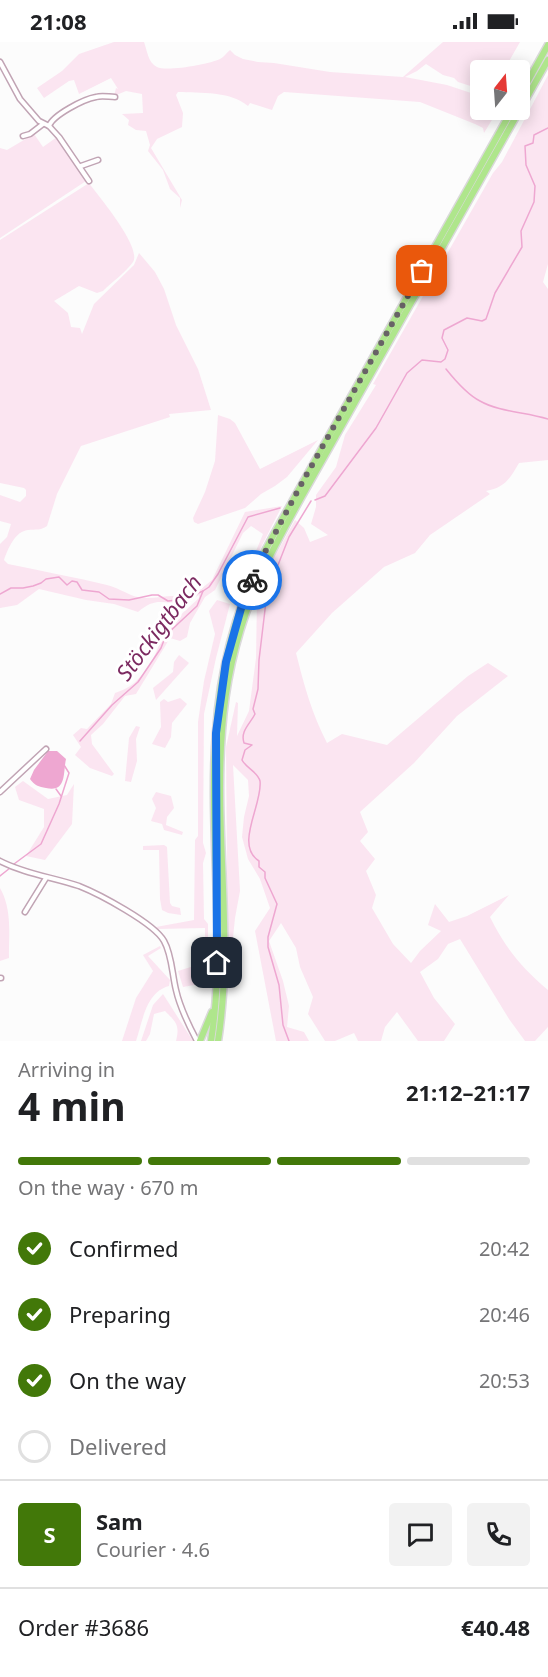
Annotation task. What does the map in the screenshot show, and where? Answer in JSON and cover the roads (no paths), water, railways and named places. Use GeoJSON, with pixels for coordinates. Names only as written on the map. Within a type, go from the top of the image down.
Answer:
{"type":"FeatureCollection","features":[{"type":"Feature","properties":{"kind":"highway"},"geometry":{"type":"LineString","coordinates":[[530,77],[548,45]]}},
{"type":"Feature","properties":{"kind":"highway"},"geometry":{"type":"LineString","coordinates":[[211,1041],[217,963],[216,733],[226,662],[242,605],[264,554],[548,60]]}},
{"type":"Feature","properties":{"kind":"highway"},"geometry":{"type":"LineString","coordinates":[[306,483],[506,120]]}},
{"type":"Feature","properties":{"kind":"highway"},"geometry":{"type":"LineString","coordinates":[[218,1041],[223,965],[221,796],[222,732],[226,696],[232,664],[251,600],[269,556],[299,495]]}},
{"type":"Feature","properties":{"kind":"highway"},"geometry":{"type":"LineString","coordinates":[[200,1039],[215,1000]]}},
{"type":"Feature","properties":{"kind":"street"},"geometry":{"type":"LineString","coordinates":[[0,62],[20,99],[43,124],[49,126],[81,166],[89,181]]}},
{"type":"Feature","properties":{"kind":"street"},"geometry":{"type":"LineString","coordinates":[[49,126],[54,117],[88,99],[96,96],[115,97]]}},
{"type":"Feature","properties":{"kind":"street"},"geometry":{"type":"LineString","coordinates":[[23,136],[30,134],[43,124]]}},
{"type":"Feature","properties":{"kind":"street"},"geometry":{"type":"LineString","coordinates":[[81,166],[98,160]]}},
{"type":"Feature","properties":{"kind":"street"},"geometry":{"type":"LineString","coordinates":[[0,792],[46,749]]}},
{"type":"Feature","properties":{"kind":"street"},"geometry":{"type":"LineString","coordinates":[[0,861],[46,878],[82,887],[137,917],[159,934],[168,949],[176,990],[184,1015],[200,1039]]}},
{"type":"Feature","properties":{"kind":"street"},"geometry":{"type":"LineString","coordinates":[[25,912],[46,878]]}},
{"type":"Feature","properties":{"kind":"waterway"},"geometry":{"type":"LineString","coordinates":[[315,500],[325,496],[376,428],[407,373],[422,360],[441,362],[445,359],[448,350],[442,338],[444,330],[467,318],[482,321],[486,319],[495,293],[522,247],[521,231],[534,202],[535,186],[526,165],[525,146],[533,143],[534,135],[548,128]]}},
{"type":"Feature","properties":{"kind":"waterway"},"geometry":{"type":"LineString","coordinates":[[446,369],[466,391],[487,405],[548,419]]}},
{"type":"Feature","properties":{"kind":"waterway"},"geometry":{"type":"LineString","coordinates":[[289,1041],[283,1025],[279,985],[268,947],[268,937],[277,904],[265,878],[265,872],[259,867],[259,861],[252,854],[249,845],[260,781],[242,760],[245,750],[252,745],[244,743],[243,735],[255,714],[253,709],[258,689],[267,593],[289,537],[311,501]]}},
{"type":"Feature","properties":{"kind":"waterway","name":"Stöckigtbach"},"geometry":{"type":"LineString","coordinates":[[80,741],[112,705],[138,682],[161,648],[166,635],[197,606],[203,591],[209,587],[218,574],[248,517],[280,508]]}},
{"type":"Feature","properties":{"kind":"waterway"},"geometry":{"type":"LineString","coordinates":[[0,594],[11,588],[33,586],[46,579],[59,577],[67,585],[72,581],[77,582],[82,590],[99,592],[109,599],[129,600],[158,595],[168,601],[177,600]]}},
{"type":"Feature","properties":{"kind":"waterway"},"geometry":{"type":"LineString","coordinates":[[182,600],[203,591]]}},
{"type":"Feature","properties":{"kind":"waterway","name":"Stöckigtbach"},"geometry":{"type":"LineString","coordinates":[[14,864],[41,844],[59,804],[69,773],[64,765]]}},
{"type":"Feature","properties":{"kind":"waterway"},"geometry":{"type":"LineString","coordinates":[[56,789],[61,796]]}},
{"type":"Feature","properties":{"kind":"waterway","name":"Stöckigtbach"},"geometry":{"type":"LineString","coordinates":[[0,876],[10,868]]}}]}
